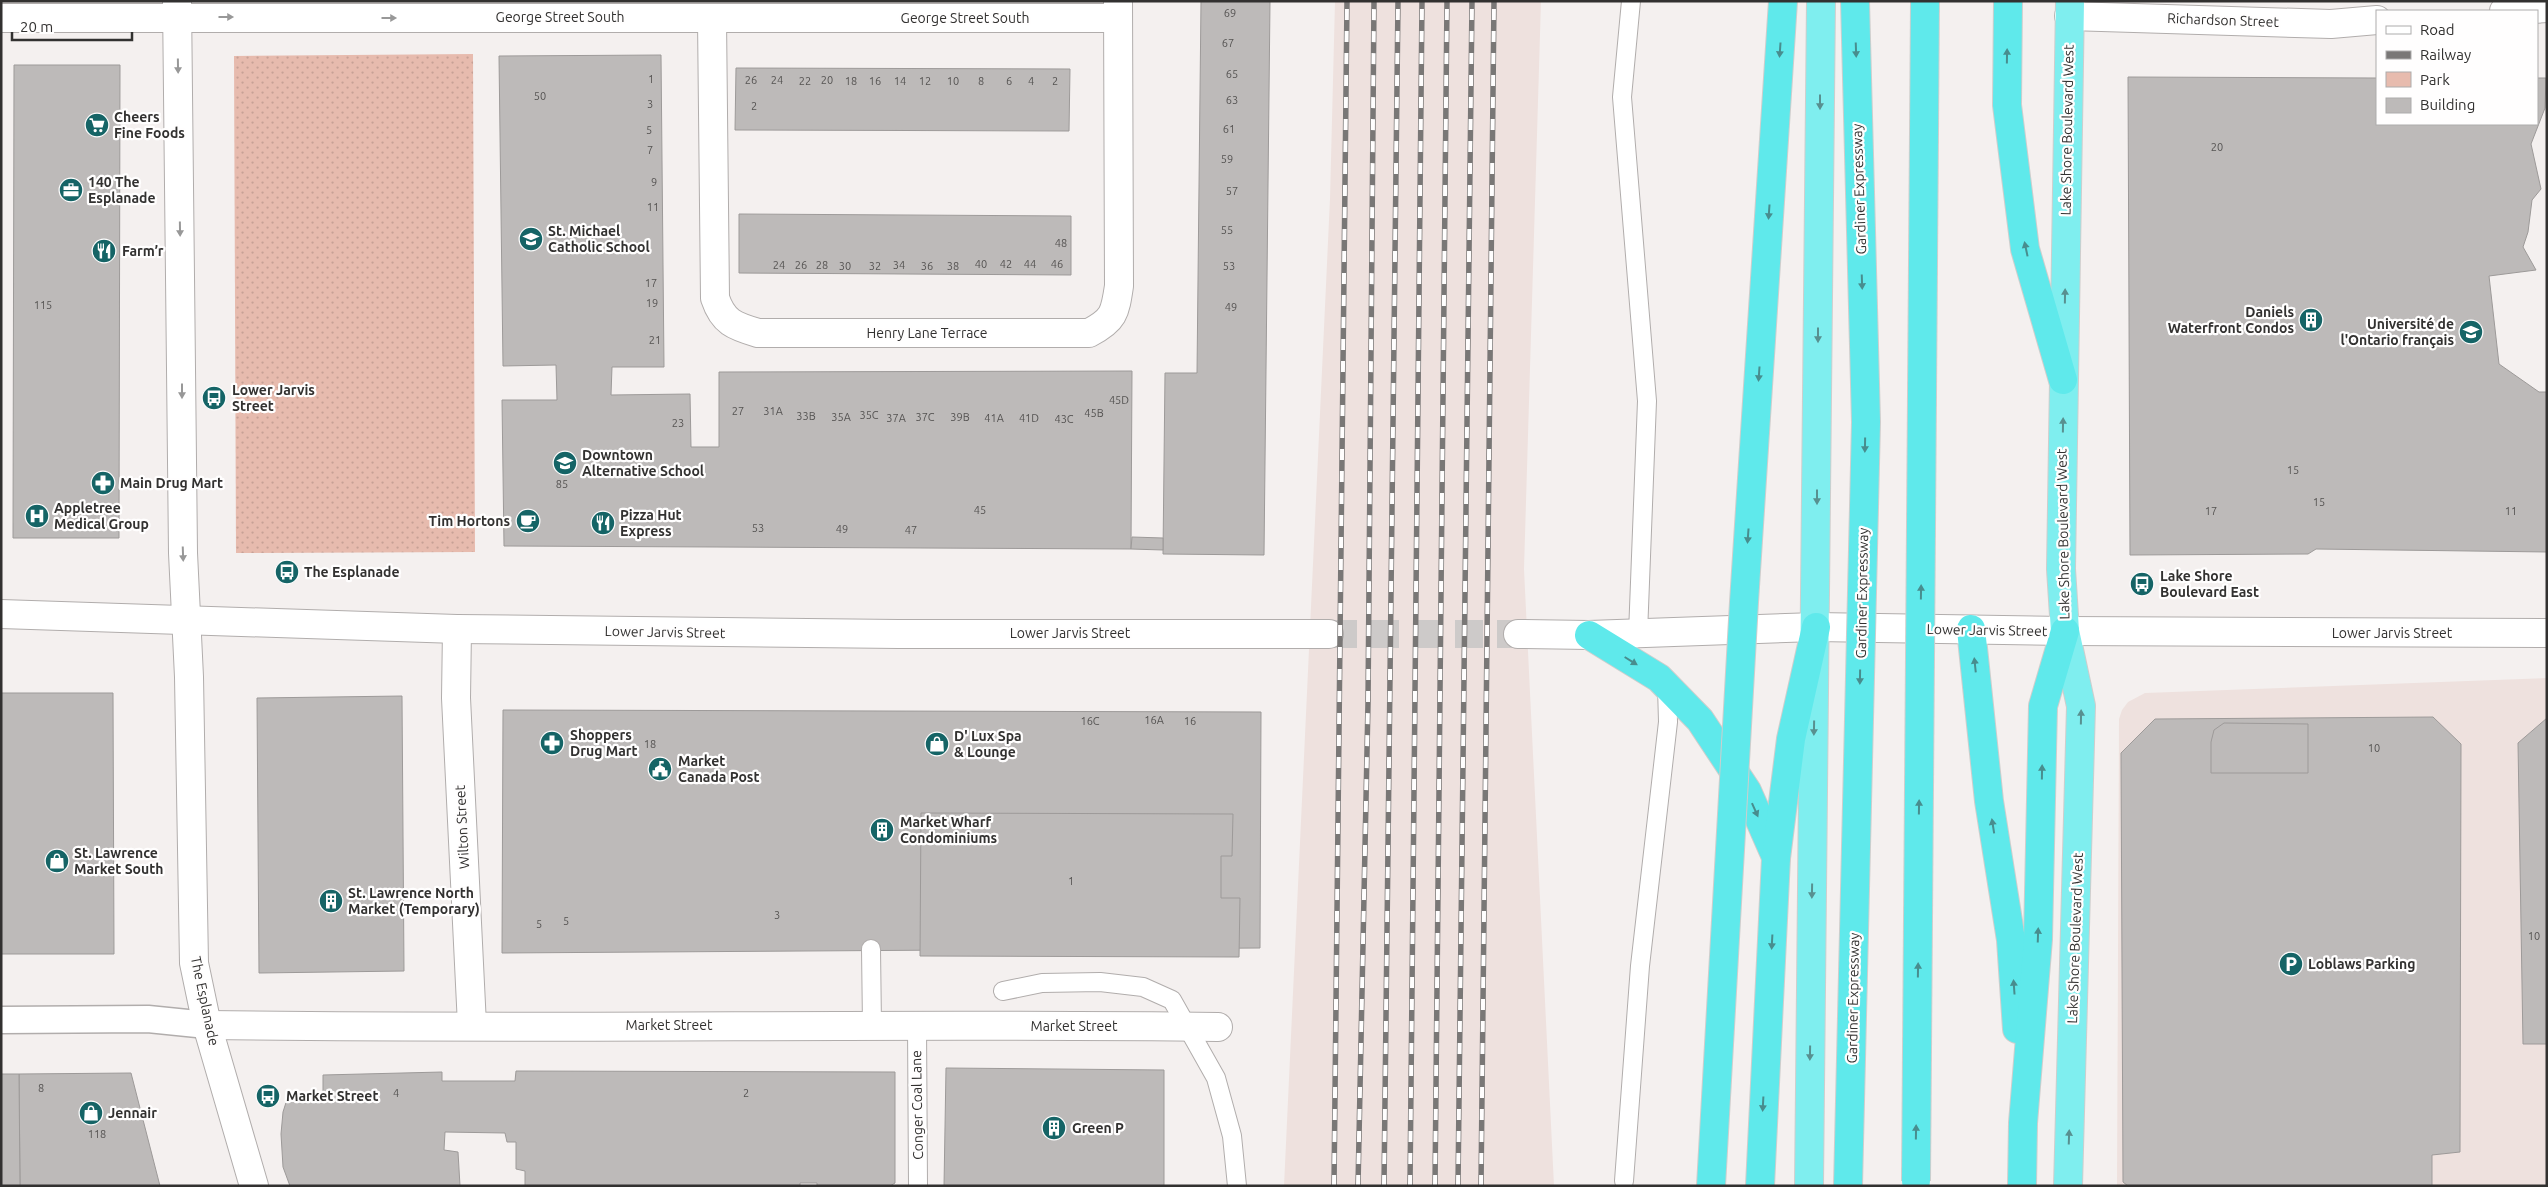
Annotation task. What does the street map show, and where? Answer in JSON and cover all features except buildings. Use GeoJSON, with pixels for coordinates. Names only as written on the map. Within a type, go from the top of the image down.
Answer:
{"type":"FeatureCollection","features":[{"type":"Feature","properties":{"kind":"highway"},"geometry":{"type":"LineString","coordinates":[[1712,1186],[1744,612],[1783,1]]}},
{"type":"Feature","properties":{"kind":"highway"},"geometry":{"type":"LineString","coordinates":[[1809,1186],[1821,1]]}},
{"type":"Feature","properties":{"kind":"highway","name":"Gardiner Expressway"},"geometry":{"type":"LineString","coordinates":[[1848,1186],[1866,422],[1854,1]]}},
{"type":"Feature","properties":{"kind":"highway"},"geometry":{"type":"LineString","coordinates":[[1916,1186],[1925,1]]}},
{"type":"Feature","properties":{"kind":"highway"},"geometry":{"type":"LineString","coordinates":[[2008,1],[2007,105],[2025,249],[2063,380]]}},
{"type":"Feature","properties":{"kind":"highway","name":"Lake Shore Boulevard West"},"geometry":{"type":"LineString","coordinates":[[2068,1186],[2081,706],[2064,631],[2061,569],[2070,9]]}},
{"type":"Feature","properties":{"kind":"highway"},"geometry":{"type":"LineString","coordinates":[[1760,1173],[1776,858],[1791,738],[1816,627]]}},
{"type":"Feature","properties":{"kind":"highway"},"geometry":{"type":"LineString","coordinates":[[1971,629],[1990,801],[2011,940],[2023,1123]]}},
{"type":"Feature","properties":{"kind":"highway"},"geometry":{"type":"LineString","coordinates":[[2022,1186],[2023,1123],[2038,939],[2043,706],[2064,631]]}},
{"type":"Feature","properties":{"kind":"highway"},"geometry":{"type":"LineString","coordinates":[[1589,635],[1659,678],[1710,734],[1746,791],[1776,858]]}},
{"type":"Feature","properties":{"kind":"street"},"geometry":{"type":"LineString","coordinates":[[2518,10],[2547,8]]}},
{"type":"Feature","properties":{"kind":"street","name":"George Street South"},"geometry":{"type":"LineString","coordinates":[[1,18],[177,9],[662,10],[712,18],[1118,9]]}},
{"type":"Feature","properties":{"kind":"street","name":"The Esplanade"},"geometry":{"type":"LineString","coordinates":[[177,9],[183,553],[194,963],[207,1024],[254,1186]]}},
{"type":"Feature","properties":{"kind":"street","name":"Henry Lane Terrace"},"geometry":{"type":"LineString","coordinates":[[712,18],[715,298],[719,312],[728,321],[758,333],[1089,333],[1104,325],[1115,313],[1119,286],[1118,9]]}},
{"type":"Feature","properties":{"kind":"street","name":"Richardson Street"},"geometry":{"type":"LineString","coordinates":[[2070,9],[2331,24],[2376,20]]}},
{"type":"Feature","properties":{"kind":"street","name":"Lower Jarvis Street"},"geometry":{"type":"LineString","coordinates":[[1,614],[456,629],[889,634],[1329,634]]}},
{"type":"Feature","properties":{"kind":"street","name":"Lower Jarvis Street"},"geometry":{"type":"LineString","coordinates":[[1518,634],[1638,634],[1816,627],[2064,631],[2547,633]]}},
{"type":"Feature","properties":{"kind":"street","name":"Wilton Street"},"geometry":{"type":"LineString","coordinates":[[456,629],[456,698],[472,1026]]}},
{"type":"Feature","properties":{"kind":"street","name":"Market Street"},"geometry":{"type":"LineString","coordinates":[[1,1020],[148,1019],[207,1024],[367,1028],[872,1025],[1218,1027]]}},
{"type":"Feature","properties":{"kind":"lane"},"geometry":{"type":"LineString","coordinates":[[1631,1],[1622,97],[1647,401],[1638,634]]}},
{"type":"Feature","properties":{"kind":"lane"},"geometry":{"type":"LineString","coordinates":[[1624,1180],[1640,966],[1668,722],[1667,687]]}},
{"type":"Feature","properties":{"kind":"lane"},"geometry":{"type":"LineString","coordinates":[[871,949],[872,1025]]}},
{"type":"Feature","properties":{"kind":"lane"},"geometry":{"type":"LineString","coordinates":[[1002,990],[1042,984],[1100,982],[1143,987],[1172,1000],[1185,1027],[1216,1078],[1232,1136],[1237,1186]]}},
{"type":"Feature","properties":{"kind":"lane","name":"Conger Coal Lane"},"geometry":{"type":"LineString","coordinates":[[917,1025],[918,1186]]}},
{"type":"Feature","properties":{"kind":"shaded area"},"geometry":{"type":"Polygon","coordinates":[[[1335,1],[1541,1],[1524,569],[1554,1186],[1284,1186],[1330,199],[1335,1]]]}},
{"type":"Feature","properties":{"kind":"shaded area","name":"Loblaws Parking"},"geometry":{"type":"Polygon","coordinates":[[[2547,678],[2547,1186],[2117,1186],[2119,719],[2122,710],[2128,702],[2145,693],[2547,678]]]}},
{"type":"Feature","properties":{"kind":"green space"},"geometry":{"type":"Polygon","coordinates":[[[473,54],[475,552],[236,553],[234,56],[473,54]]]}},
{"type":"Feature","properties":{"kind":"tunnel"},"geometry":{"type":"LineString","coordinates":[[1329,634],[1518,634]]}},
{"type":"Feature","properties":{"kind":"railway"},"geometry":{"type":"LineString","coordinates":[[1334,1186],[1347,1]]}},
{"type":"Feature","properties":{"kind":"railway"},"geometry":{"type":"LineString","coordinates":[[1358,1186],[1368,703],[1374,1]]}},
{"type":"Feature","properties":{"kind":"railway"},"geometry":{"type":"LineString","coordinates":[[1384,1186],[1398,1]]}},
{"type":"Feature","properties":{"kind":"railway"},"geometry":{"type":"LineString","coordinates":[[1410,1186],[1422,1]]}},
{"type":"Feature","properties":{"kind":"railway"},"geometry":{"type":"LineString","coordinates":[[1435,1186],[1447,1]]}},
{"type":"Feature","properties":{"kind":"railway"},"geometry":{"type":"LineString","coordinates":[[1458,1186],[1472,1]]}},
{"type":"Feature","properties":{"kind":"railway"},"geometry":{"type":"LineString","coordinates":[[1481,1186],[1494,1]]}},
{"type":"Feature","properties":{"kind":"place","name":"Cheers Fine Foods"},"geometry":{"type":"Point","coordinates":[97,125]}},
{"type":"Feature","properties":{"kind":"place","name":"140 The Esplanade"},"geometry":{"type":"Point","coordinates":[71,190]}},
{"type":"Feature","properties":{"kind":"place","name":"St. Michael Catholic School"},"geometry":{"type":"Point","coordinates":[531,239]}},
{"type":"Feature","properties":{"kind":"place","name":"Farm’r"},"geometry":{"type":"Point","coordinates":[104,251]}},
{"type":"Feature","properties":{"kind":"place","name":"Daniels Waterfront Condos"},"geometry":{"type":"Point","coordinates":[2311,320]}},
{"type":"Feature","properties":{"kind":"place","name":"Université de l'Ontario français"},"geometry":{"type":"Point","coordinates":[2471,332]}},
{"type":"Feature","properties":{"kind":"place","name":"Lower Jarvis Street"},"geometry":{"type":"Point","coordinates":[214,398]}},
{"type":"Feature","properties":{"kind":"place","name":"Downtown Alternative School"},"geometry":{"type":"Point","coordinates":[565,463]}},
{"type":"Feature","properties":{"kind":"place","name":"Main Drug Mart"},"geometry":{"type":"Point","coordinates":[103,483]}},
{"type":"Feature","properties":{"kind":"place","name":"Appletree Medical Group"},"geometry":{"type":"Point","coordinates":[37,516]}},
{"type":"Feature","properties":{"kind":"place","name":"Tim Hortons"},"geometry":{"type":"Point","coordinates":[528,521]}},
{"type":"Feature","properties":{"kind":"place","name":"Pizza Hut Express"},"geometry":{"type":"Point","coordinates":[603,523]}},
{"type":"Feature","properties":{"kind":"place","name":"The Esplanade"},"geometry":{"type":"Point","coordinates":[287,572]}},
{"type":"Feature","properties":{"kind":"place","name":"Lake Shore Boulevard East"},"geometry":{"type":"Point","coordinates":[2142,584]}},
{"type":"Feature","properties":{"kind":"place","name":"Shoppers Drug Mart"},"geometry":{"type":"Point","coordinates":[552,743]}},
{"type":"Feature","properties":{"kind":"place","name":"D' Lux Spa & Lounge"},"geometry":{"type":"Point","coordinates":[937,744]}},
{"type":"Feature","properties":{"kind":"place","name":"Market Canada Post"},"geometry":{"type":"Point","coordinates":[660,769]}},
{"type":"Feature","properties":{"kind":"place","name":"Market Wharf Condominiums"},"geometry":{"type":"Point","coordinates":[882,830]}},
{"type":"Feature","properties":{"kind":"place","name":"St. Lawrence Market South"},"geometry":{"type":"Point","coordinates":[57,861]}},
{"type":"Feature","properties":{"kind":"place","name":"St. Lawrence North Market (Temporary)"},"geometry":{"type":"Point","coordinates":[331,901]}},
{"type":"Feature","properties":{"kind":"place","name":"Loblaws Parking"},"geometry":{"type":"Point","coordinates":[2291,964]}},
{"type":"Feature","properties":{"kind":"place","name":"Market Street"},"geometry":{"type":"Point","coordinates":[268,1096]}},
{"type":"Feature","properties":{"kind":"place","name":"Jennair"},"geometry":{"type":"Point","coordinates":[91,1113]}},
{"type":"Feature","properties":{"kind":"place","name":"Green P"},"geometry":{"type":"Point","coordinates":[1054,1128]}}]}
